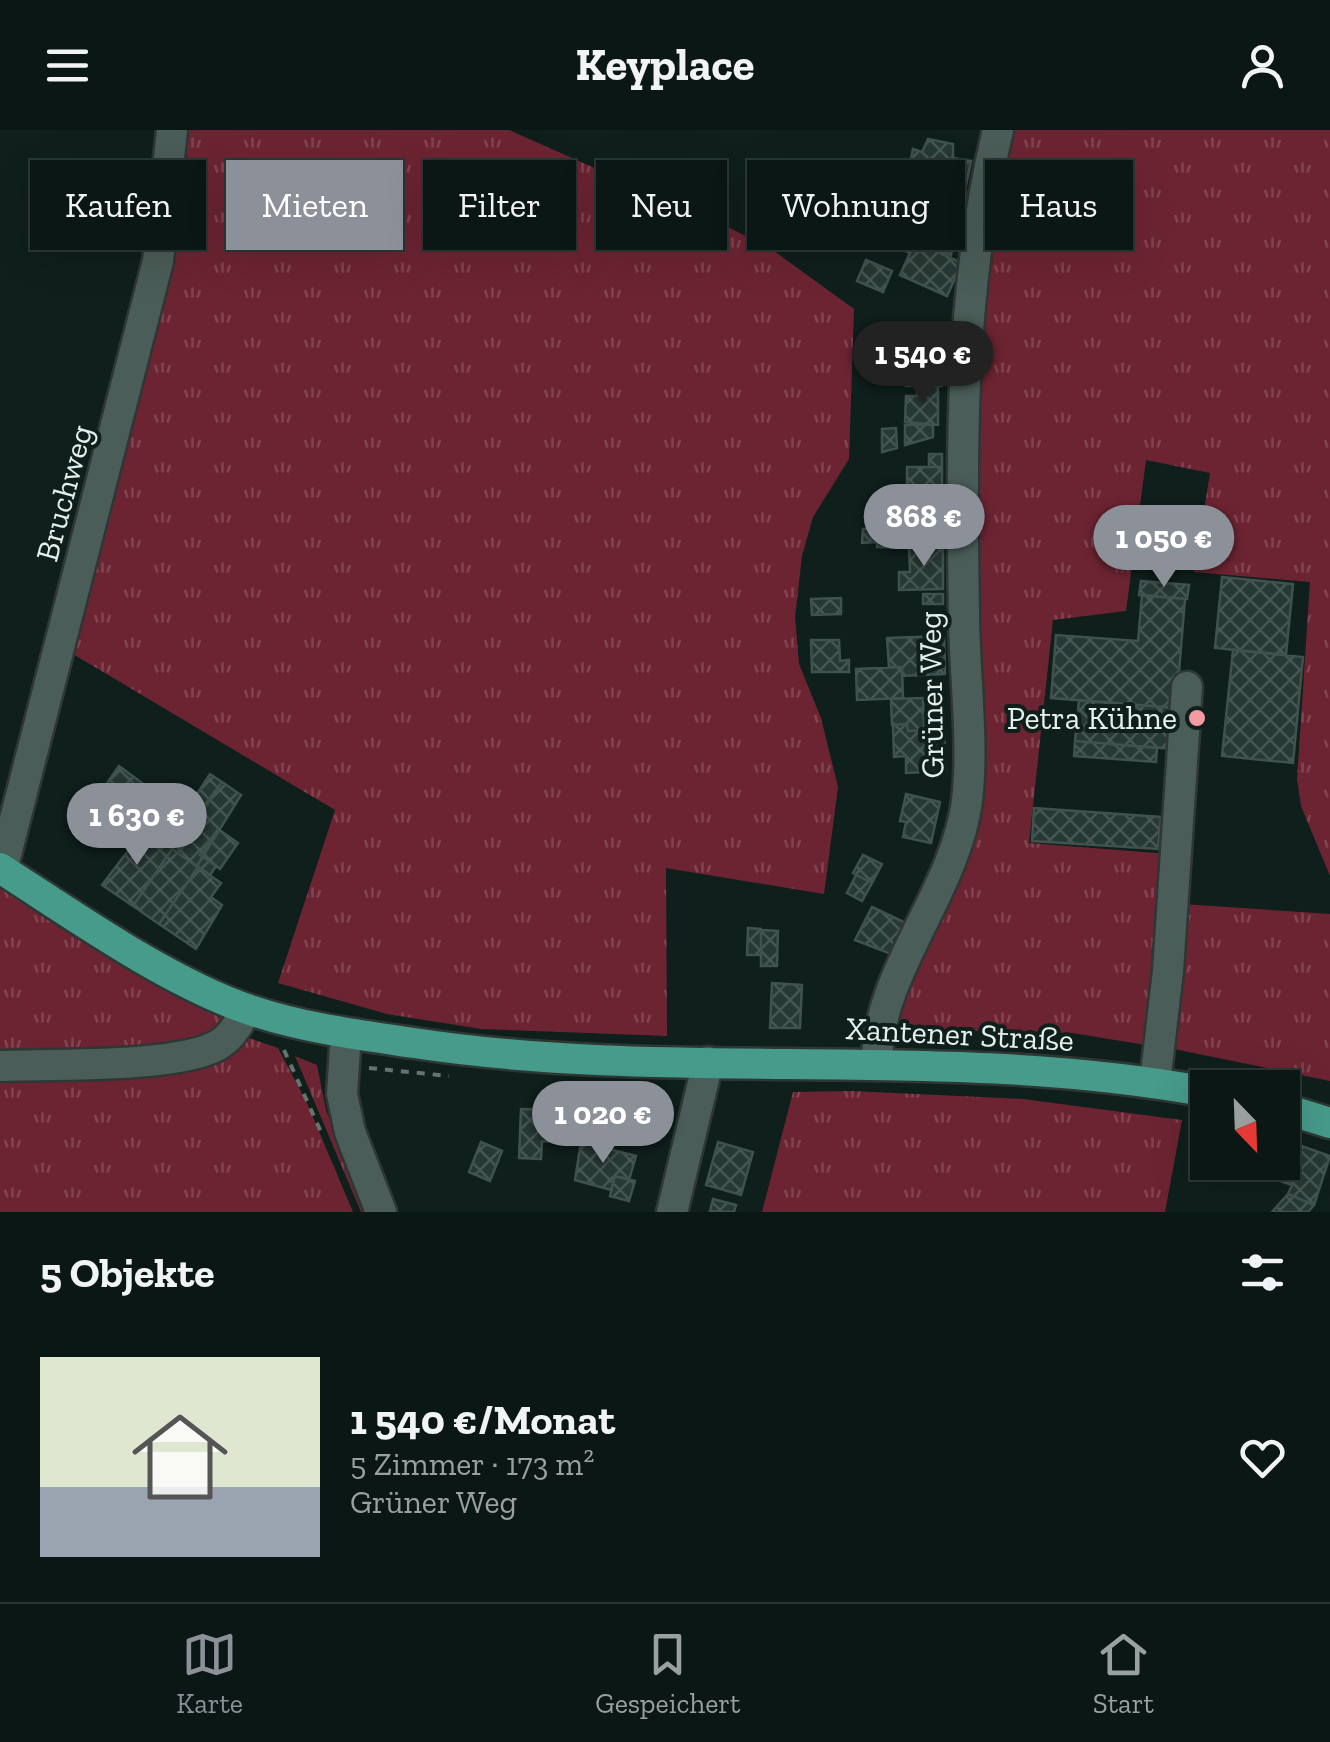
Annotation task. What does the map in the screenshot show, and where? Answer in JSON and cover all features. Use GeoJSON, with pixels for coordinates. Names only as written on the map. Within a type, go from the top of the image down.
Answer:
{"type":"FeatureCollection","features":[{"type":"Feature","properties":{"kind":"main road","name":"Xantener Straße"},"geometry":{"type":"LineString","coordinates":[[1,869],[136,954],[246,1009],[346,1033],[483,1053],[708,1062],[985,1064],[1190,1089]]}},
{"type":"Feature","properties":{"kind":"main road"},"geometry":{"type":"LineString","coordinates":[[1300,1114],[1330,1123]]}},
{"type":"Feature","properties":{"kind":"street","name":"Bruchweg"},"geometry":{"type":"LineString","coordinates":[[1,869],[158,261],[172,130]]}},
{"type":"Feature","properties":{"kind":"street","name":"Grüner Weg"},"geometry":{"type":"LineString","coordinates":[[876,1062],[877,1030],[952,860],[968,794],[962,390],[976,253],[998,130]]}},
{"type":"Feature","properties":{"kind":"street"},"geometry":{"type":"LineString","coordinates":[[1155,1082],[1168,971],[1187,688]]}},
{"type":"Feature","properties":{"kind":"street"},"geometry":{"type":"LineString","coordinates":[[0,1066],[183,1056],[217,1046],[236,1030],[246,1009]]}},
{"type":"Feature","properties":{"kind":"street"},"geometry":{"type":"LineString","coordinates":[[346,1033],[342,1094],[350,1132],[381,1212]]}},
{"type":"Feature","properties":{"kind":"street"},"geometry":{"type":"LineString","coordinates":[[672,1212],[708,1062]]}},
{"type":"Feature","properties":{"kind":"path"},"geometry":{"type":"LineString","coordinates":[[282,1045],[327,1145]]}},
{"type":"Feature","properties":{"kind":"green space"},"geometry":{"type":"Polygon","coordinates":[[[179,130],[509,130],[596,169],[596,250],[727,250],[727,227],[747,237],[747,250],[774,251],[854,309],[849,459],[813,517],[802,556],[795,617],[799,664],[821,718],[838,787],[824,894],[666,868],[667,1036],[481,1029],[387,1014],[278,983],[335,810],[68,651],[153,250],[206,250],[206,160],[173,160],[179,130]]]}},
{"type":"Feature","properties":{"kind":"green space"},"geometry":{"type":"Polygon","coordinates":[[[1012,130],[1330,130],[1330,876],[1301,806],[1297,779],[1310,582],[1194,572],[1210,473],[1146,460],[1126,611],[1053,620],[1029,843],[1169,854],[1152,1046],[1072,1033],[892,1029],[969,850],[975,363],[989,250],[1133,250],[1133,160],[1006,160],[1012,130]]]}},
{"type":"Feature","properties":{"kind":"green space"},"geometry":{"type":"Polygon","coordinates":[[[0,884],[229,1017],[209,1043],[0,1057],[0,884]]]}},
{"type":"Feature","properties":{"kind":"green space"},"geometry":{"type":"Polygon","coordinates":[[[1183,904],[1330,914],[1330,1081],[1300,1075],[1300,1070],[1276,1070],[1174,1049],[1183,904]]]}},
{"type":"Feature","properties":{"kind":"green space"},"geometry":{"type":"Polygon","coordinates":[[[243,1036],[278,1048],[307,1103],[353,1212],[0,1212],[0,1074],[243,1036]]]}},
{"type":"Feature","properties":{"kind":"green space"},"geometry":{"type":"Polygon","coordinates":[[[295,1056],[317,1065],[326,1110],[366,1212],[361,1212],[295,1056]]]}},
{"type":"Feature","properties":{"kind":"green space"},"geometry":{"type":"Polygon","coordinates":[[[793,1092],[1023,1099],[1182,1120],[1165,1212],[762,1212],[793,1092]]]}},
{"type":"Feature","properties":{"kind":"building"},"geometry":{"type":"Polygon","coordinates":[[[928,139],[953,144],[953,158],[965,160],[911,160],[913,149],[922,152],[928,139]]]}},
{"type":"Feature","properties":{"kind":"building"},"geometry":{"type":"Polygon","coordinates":[[[965,160],[971,161],[965,190],[965,160]]]}},
{"type":"Feature","properties":{"kind":"building"},"geometry":{"type":"Polygon","coordinates":[[[911,250],[933,250],[962,263],[947,296],[900,275],[911,250]]]}},
{"type":"Feature","properties":{"kind":"building"},"geometry":{"type":"Polygon","coordinates":[[[866,260],[892,271],[883,292],[857,281],[866,260]]]}},
{"type":"Feature","properties":{"kind":"building"},"geometry":{"type":"Polygon","coordinates":[[[906,371],[917,372],[917,386],[906,386],[906,371]]]}},
{"type":"Feature","properties":{"kind":"building"},"geometry":{"type":"Polygon","coordinates":[[[917,372],[942,372],[942,386],[917,386],[917,372]]]}},
{"type":"Feature","properties":{"kind":"building"},"geometry":{"type":"Polygon","coordinates":[[[917,386],[938,386],[938,425],[905,422],[906,396],[917,396],[917,386]]]}},
{"type":"Feature","properties":{"kind":"building"},"geometry":{"type":"Polygon","coordinates":[[[905,425],[933,425],[933,437],[905,445],[905,425]]]}},
{"type":"Feature","properties":{"kind":"building"},"geometry":{"type":"Polygon","coordinates":[[[896,428],[897,448],[882,452],[882,429],[896,428]]]}},
{"type":"Feature","properties":{"kind":"building"},"geometry":{"type":"Polygon","coordinates":[[[929,454],[942,454],[942,467],[929,467],[929,454]]]}},
{"type":"Feature","properties":{"kind":"building"},"geometry":{"type":"Polygon","coordinates":[[[907,467],[942,467],[942,497],[907,497],[907,467]]]}},
{"type":"Feature","properties":{"kind":"building"},"geometry":{"type":"Polygon","coordinates":[[[882,506],[909,506],[909,518],[883,518],[882,506]]]}},
{"type":"Feature","properties":{"kind":"building"},"geometry":{"type":"Polygon","coordinates":[[[909,518],[909,530],[875,528],[875,520],[909,518]]]}},
{"type":"Feature","properties":{"kind":"building"},"geometry":{"type":"Polygon","coordinates":[[[877,528],[905,528],[905,548],[877,547],[877,528]]]}},
{"type":"Feature","properties":{"kind":"building"},"geometry":{"type":"Polygon","coordinates":[[[877,528],[877,542],[862,543],[863,529],[877,528]]]}},
{"type":"Feature","properties":{"kind":"building"},"geometry":{"type":"Polygon","coordinates":[[[905,530],[939,533],[939,546],[905,548],[905,530]]]}},
{"type":"Feature","properties":{"kind":"building"},"geometry":{"type":"Polygon","coordinates":[[[943,546],[943,589],[899,590],[899,572],[910,572],[909,547],[943,546]]]}},
{"type":"Feature","properties":{"kind":"building"},"geometry":{"type":"Polygon","coordinates":[[[1222,577],[1293,584],[1286,655],[1215,648],[1222,577]]]}},
{"type":"Feature","properties":{"kind":"building"},"geometry":{"type":"Polygon","coordinates":[[[1141,581],[1189,585],[1187,599],[1139,595],[1141,581]]]}},
{"type":"Feature","properties":{"kind":"building"},"geometry":{"type":"Polygon","coordinates":[[[923,594],[943,594],[943,604],[923,604],[923,594]]]}},
{"type":"Feature","properties":{"kind":"building"},"geometry":{"type":"Polygon","coordinates":[[[1142,595],[1185,599],[1176,708],[1051,698],[1056,635],[1138,641],[1142,595]]]}},
{"type":"Feature","properties":{"kind":"building"},"geometry":{"type":"Polygon","coordinates":[[[841,598],[841,614],[812,615],[811,599],[841,598]]]}},
{"type":"Feature","properties":{"kind":"building"},"geometry":{"type":"Polygon","coordinates":[[[944,636],[945,674],[902,676],[902,667],[889,667],[887,638],[944,636]]]}},
{"type":"Feature","properties":{"kind":"building"},"geometry":{"type":"Polygon","coordinates":[[[811,640],[839,640],[840,661],[849,660],[849,672],[812,672],[811,640]]]}},
{"type":"Feature","properties":{"kind":"building"},"geometry":{"type":"Polygon","coordinates":[[[1233,650],[1303,657],[1293,763],[1222,756],[1233,650]]]}},
{"type":"Feature","properties":{"kind":"building"},"geometry":{"type":"Polygon","coordinates":[[[902,667],[903,698],[857,700],[856,669],[902,667]]]}},
{"type":"Feature","properties":{"kind":"building"},"geometry":{"type":"Polygon","coordinates":[[[923,698],[924,724],[931,724],[931,730],[908,731],[907,724],[892,725],[891,699],[923,698]]]}},
{"type":"Feature","properties":{"kind":"building"},"geometry":{"type":"Polygon","coordinates":[[[1079,700],[1176,708],[1173,749],[1075,741],[1079,700]]]}},
{"type":"Feature","properties":{"kind":"building"},"geometry":{"type":"Polygon","coordinates":[[[907,724],[908,731],[944,729],[946,771],[906,773],[906,756],[894,757],[893,725],[907,724]]]}},
{"type":"Feature","properties":{"kind":"building"},"geometry":{"type":"Polygon","coordinates":[[[1075,741],[1157,748],[1156,762],[1074,756],[1075,741]]]}},
{"type":"Feature","properties":{"kind":"building"},"geometry":{"type":"Polygon","coordinates":[[[119,766],[142,783],[128,800],[136,806],[127,819],[96,799],[119,766]]]}},
{"type":"Feature","properties":{"kind":"building"},"geometry":{"type":"Polygon","coordinates":[[[210,774],[222,782],[199,816],[195,797],[210,774]]]}},
{"type":"Feature","properties":{"kind":"building"},"geometry":{"type":"Polygon","coordinates":[[[222,782],[241,795],[197,866],[172,849],[222,782]]]}},
{"type":"Feature","properties":{"kind":"building"},"geometry":{"type":"Polygon","coordinates":[[[906,794],[940,802],[931,843],[903,837],[906,822],[900,821],[906,794]]]}},
{"type":"Feature","properties":{"kind":"building"},"geometry":{"type":"Polygon","coordinates":[[[176,801],[196,815],[172,849],[153,836],[176,801]]]}},
{"type":"Feature","properties":{"kind":"building"},"geometry":{"type":"Polygon","coordinates":[[[1034,808],[1161,817],[1158,849],[1032,841],[1034,808]]]}},
{"type":"Feature","properties":{"kind":"building"},"geometry":{"type":"Polygon","coordinates":[[[218,829],[238,843],[220,869],[200,855],[218,829]]]}},
{"type":"Feature","properties":{"kind":"building"},"geometry":{"type":"Polygon","coordinates":[[[144,830],[172,849],[133,906],[102,885],[144,830]]]}},
{"type":"Feature","properties":{"kind":"building"},"geometry":{"type":"Polygon","coordinates":[[[172,849],[198,867],[159,924],[133,906],[172,849]]]}},
{"type":"Feature","properties":{"kind":"building"},"geometry":{"type":"Polygon","coordinates":[[[863,855],[882,864],[872,883],[853,873],[863,855]]]}},
{"type":"Feature","properties":{"kind":"building"},"geometry":{"type":"Polygon","coordinates":[[[203,857],[216,866],[210,875],[197,866],[203,857]]]}},
{"type":"Feature","properties":{"kind":"building"},"geometry":{"type":"Polygon","coordinates":[[[198,867],[221,883],[211,897],[222,905],[196,949],[159,924],[198,867]]]}},
{"type":"Feature","properties":{"kind":"building"},"geometry":{"type":"Polygon","coordinates":[[[856,875],[872,883],[862,901],[847,893],[856,875]]]}},
{"type":"Feature","properties":{"kind":"building"},"geometry":{"type":"Polygon","coordinates":[[[872,907],[906,923],[891,954],[855,940],[872,907]]]}},
{"type":"Feature","properties":{"kind":"building"},"geometry":{"type":"Polygon","coordinates":[[[748,928],[761,929],[761,955],[747,955],[748,928]]]}},
{"type":"Feature","properties":{"kind":"building"},"geometry":{"type":"Polygon","coordinates":[[[761,930],[778,931],[777,966],[761,966],[761,930]]]}},
{"type":"Feature","properties":{"kind":"building"},"geometry":{"type":"Polygon","coordinates":[[[772,983],[802,985],[800,1028],[770,1028],[772,983]]]}},
{"type":"Feature","properties":{"kind":"building"},"geometry":{"type":"Polygon","coordinates":[[[521,1109],[554,1110],[553,1142],[542,1141],[541,1159],[519,1158],[521,1109]]]}},
{"type":"Feature","properties":{"kind":"building"},"geometry":{"type":"Polygon","coordinates":[[[481,1142],[502,1151],[490,1181],[469,1172],[481,1142]]]}},
{"type":"Feature","properties":{"kind":"building"},"geometry":{"type":"Polygon","coordinates":[[[581,1142],[636,1156],[629,1180],[615,1176],[611,1190],[575,1180],[581,1142]]]}},
{"type":"Feature","properties":{"kind":"building"},"geometry":{"type":"Polygon","coordinates":[[[718,1142],[753,1152],[741,1195],[706,1185],[718,1142]]]}},
{"type":"Feature","properties":{"kind":"building"},"geometry":{"type":"Polygon","coordinates":[[[1300,1145],[1330,1156],[1314,1205],[1288,1194],[1292,1185],[1277,1180],[1300,1180],[1300,1145]]]}},
{"type":"Feature","properties":{"kind":"building"},"geometry":{"type":"Polygon","coordinates":[[[615,1176],[635,1181],[629,1201],[610,1196],[615,1176]]]}},
{"type":"Feature","properties":{"kind":"building"},"geometry":{"type":"Polygon","coordinates":[[[1288,1194],[1314,1205],[1308,1212],[1272,1212],[1288,1194]]]}},
{"type":"Feature","properties":{"kind":"building"},"geometry":{"type":"Polygon","coordinates":[[[713,1199],[736,1205],[734,1212],[710,1211],[713,1199]]]}},
{"type":"Feature","properties":{"kind":"place","name":"Petra Kühne"},"geometry":{"type":"Point","coordinates":[1197,718]}}]}
